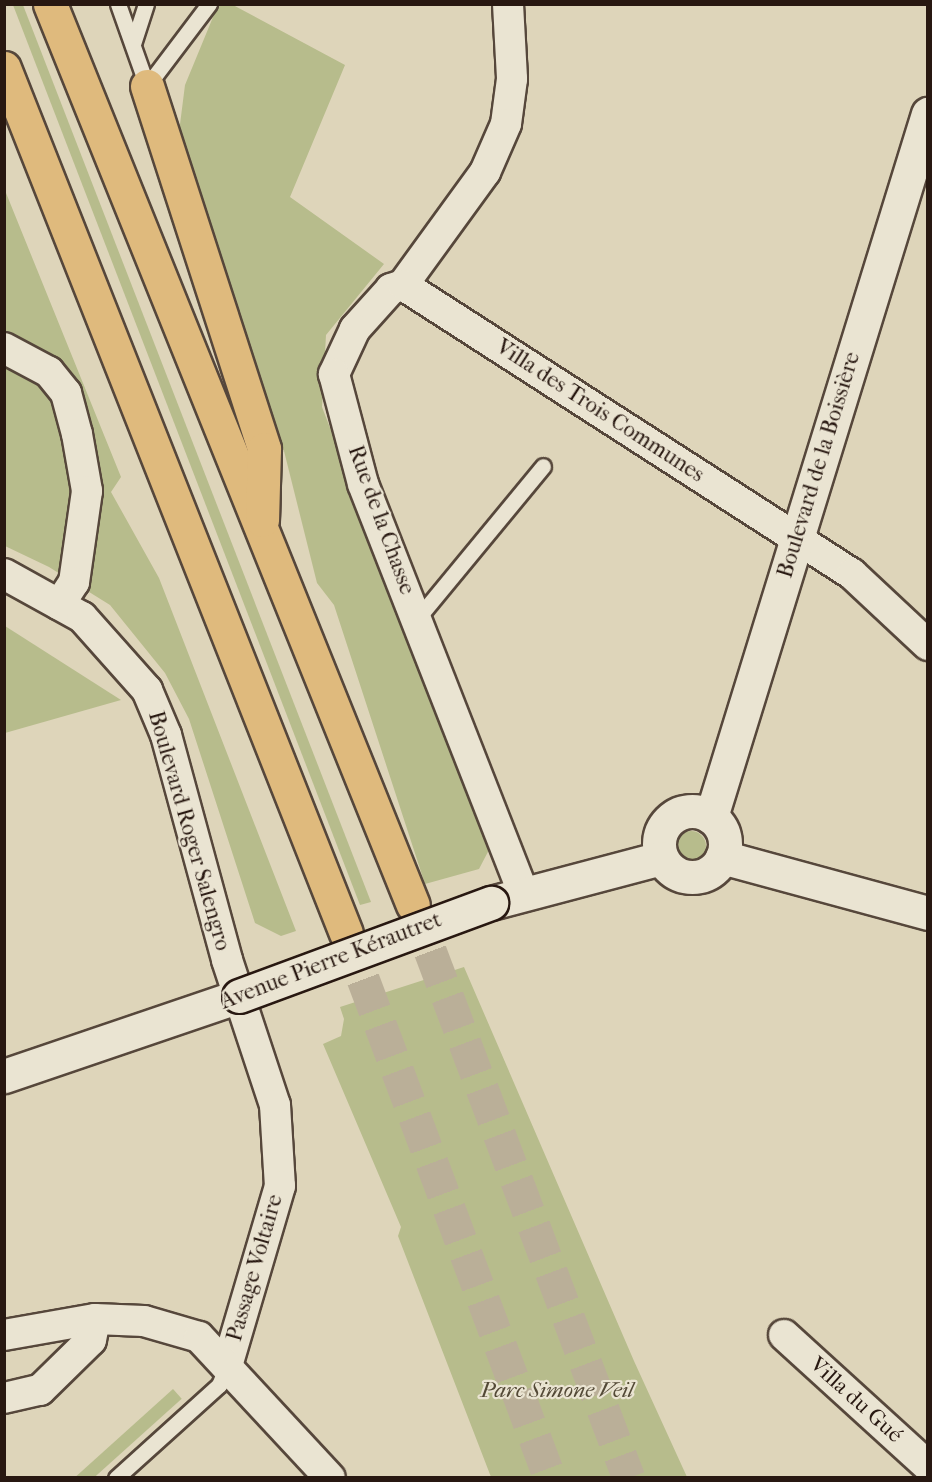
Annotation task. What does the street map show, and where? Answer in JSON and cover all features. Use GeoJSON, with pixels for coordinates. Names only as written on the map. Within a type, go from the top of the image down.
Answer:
{"type":"FeatureCollection","features":[{"type":"Feature","properties":{"kind":"highway"},"geometry":{"type":"LineString","coordinates":[[50,4],[412,905]]}},
{"type":"Feature","properties":{"kind":"highway"},"geometry":{"type":"LineString","coordinates":[[4,68],[346,933]]}},
{"type":"Feature","properties":{"kind":"highway"},"geometry":{"type":"LineString","coordinates":[[147,86],[264,449],[262,534]]}},
{"type":"Feature","properties":{"kind":"main road","name":"Boulevard de la Boissière"},"geometry":{"type":"LineString","coordinates":[[711,817],[927,114]]}},
{"type":"Feature","properties":{"kind":"main road"},"geometry":{"type":"LineString","coordinates":[[686,812],[711,817],[724,835],[722,857],[713,870],[700,877],[685,877],[671,870],[661,858],[662,829],[672,818],[686,812]]}},
{"type":"Feature","properties":{"kind":"main road"},"geometry":{"type":"LineString","coordinates":[[722,857],[758,870],[927,913]]}},
{"type":"Feature","properties":{"kind":"main road","name":"Avenue Pierre Kérautret"},"geometry":{"type":"LineString","coordinates":[[4,1076],[239,996],[491,903],[661,858]]}},
{"type":"Feature","properties":{"kind":"street","name":"Rue de la Chasse"},"geometry":{"type":"LineString","coordinates":[[508,4],[512,79],[506,124],[485,172],[403,285],[391,289],[355,329],[334,374],[363,484],[524,894]]}},
{"type":"Feature","properties":{"kind":"street","name":"Villa des Trois Communes"},"geometry":{"type":"LineString","coordinates":[[403,285],[852,574],[927,645]]}},
{"type":"Feature","properties":{"kind":"street"},"geometry":{"type":"LineString","coordinates":[[4,348],[49,372],[66,393],[77,434],[87,491],[74,582],[59,605]]}},
{"type":"Feature","properties":{"kind":"street","name":"Boulevard Roger Salengro"},"geometry":{"type":"LineString","coordinates":[[9,579],[82,617],[147,690],[166,735],[239,996]]}},
{"type":"Feature","properties":{"kind":"street","name":"Passage Voltaire"},"geometry":{"type":"LineString","coordinates":[[227,1366],[280,1186],[275,1105],[239,996]]}},
{"type":"Feature","properties":{"kind":"street"},"geometry":{"type":"LineString","coordinates":[[4,1398],[40,1390],[91,1340],[95,1319]]}},
{"type":"Feature","properties":{"kind":"street"},"geometry":{"type":"LineString","coordinates":[[4,1335],[95,1319],[144,1321],[199,1337],[330,1478]]}},
{"type":"Feature","properties":{"kind":"street","name":"Villa du Gué"},"geometry":{"type":"LineString","coordinates":[[784,1335],[927,1466]]}},
{"type":"Feature","properties":{"kind":"lane"},"geometry":{"type":"LineString","coordinates":[[118,4],[147,86]]}},
{"type":"Feature","properties":{"kind":"lane"},"geometry":{"type":"LineString","coordinates":[[133,44],[146,4]]}},
{"type":"Feature","properties":{"kind":"lane"},"geometry":{"type":"LineString","coordinates":[[147,86],[209,4]]}},
{"type":"Feature","properties":{"kind":"lane"},"geometry":{"type":"LineString","coordinates":[[417,619],[543,466]]}},
{"type":"Feature","properties":{"kind":"lane"},"geometry":{"type":"LineString","coordinates":[[116,1478],[219,1385],[227,1366]]}},
{"type":"Feature","properties":{"kind":"green space"},"geometry":{"type":"Polygon","coordinates":[[[13,5],[23,5],[371,902],[360,905],[13,5]]]}},
{"type":"Feature","properties":{"kind":"green space"},"geometry":{"type":"Polygon","coordinates":[[[218,5],[233,5],[345,65],[290,197],[384,264],[326,335],[322,407],[491,846],[479,869],[425,884],[334,605],[317,583],[284,451],[249,364],[178,140],[185,85],[218,5]]]}},
{"type":"Feature","properties":{"kind":"green space"},"geometry":{"type":"Polygon","coordinates":[[[4,188],[121,477],[111,492],[159,578],[296,931],[281,936],[255,923],[189,719],[165,673],[110,605],[49,567],[5,546],[4,188]]]}},
{"type":"Feature","properties":{"kind":"green space"},"geometry":{"type":"Polygon","coordinates":[[[5,626],[121,700],[5,733],[5,626]]]}},
{"type":"Feature","properties":{"kind":"green space"},"geometry":{"type":"Polygon","coordinates":[[[691,831],[702,835],[706,846],[702,857],[691,861],[680,857],[676,846],[680,835],[691,831]]]}},
{"type":"Feature","properties":{"kind":"green space","name":"Parc Simone Veil"},"geometry":{"type":"Polygon","coordinates":[[[464,967],[634,1361],[687,1477],[491,1477],[398,1236],[401,1227],[323,1044],[341,1036],[344,1019],[340,1007],[464,967]]]}},
{"type":"Feature","properties":{"kind":"green space"},"geometry":{"type":"Polygon","coordinates":[[[173,1389],[182,1399],[94,1478],[74,1478],[173,1389]]]}},
{"type":"Feature","properties":{"kind":"tunnel"},"geometry":{"type":"LineString","coordinates":[[413,905],[629,1478]]}},
{"type":"Feature","properties":{"kind":"tunnel"},"geometry":{"type":"LineString","coordinates":[[346,933],[550,1478]]}}]}
